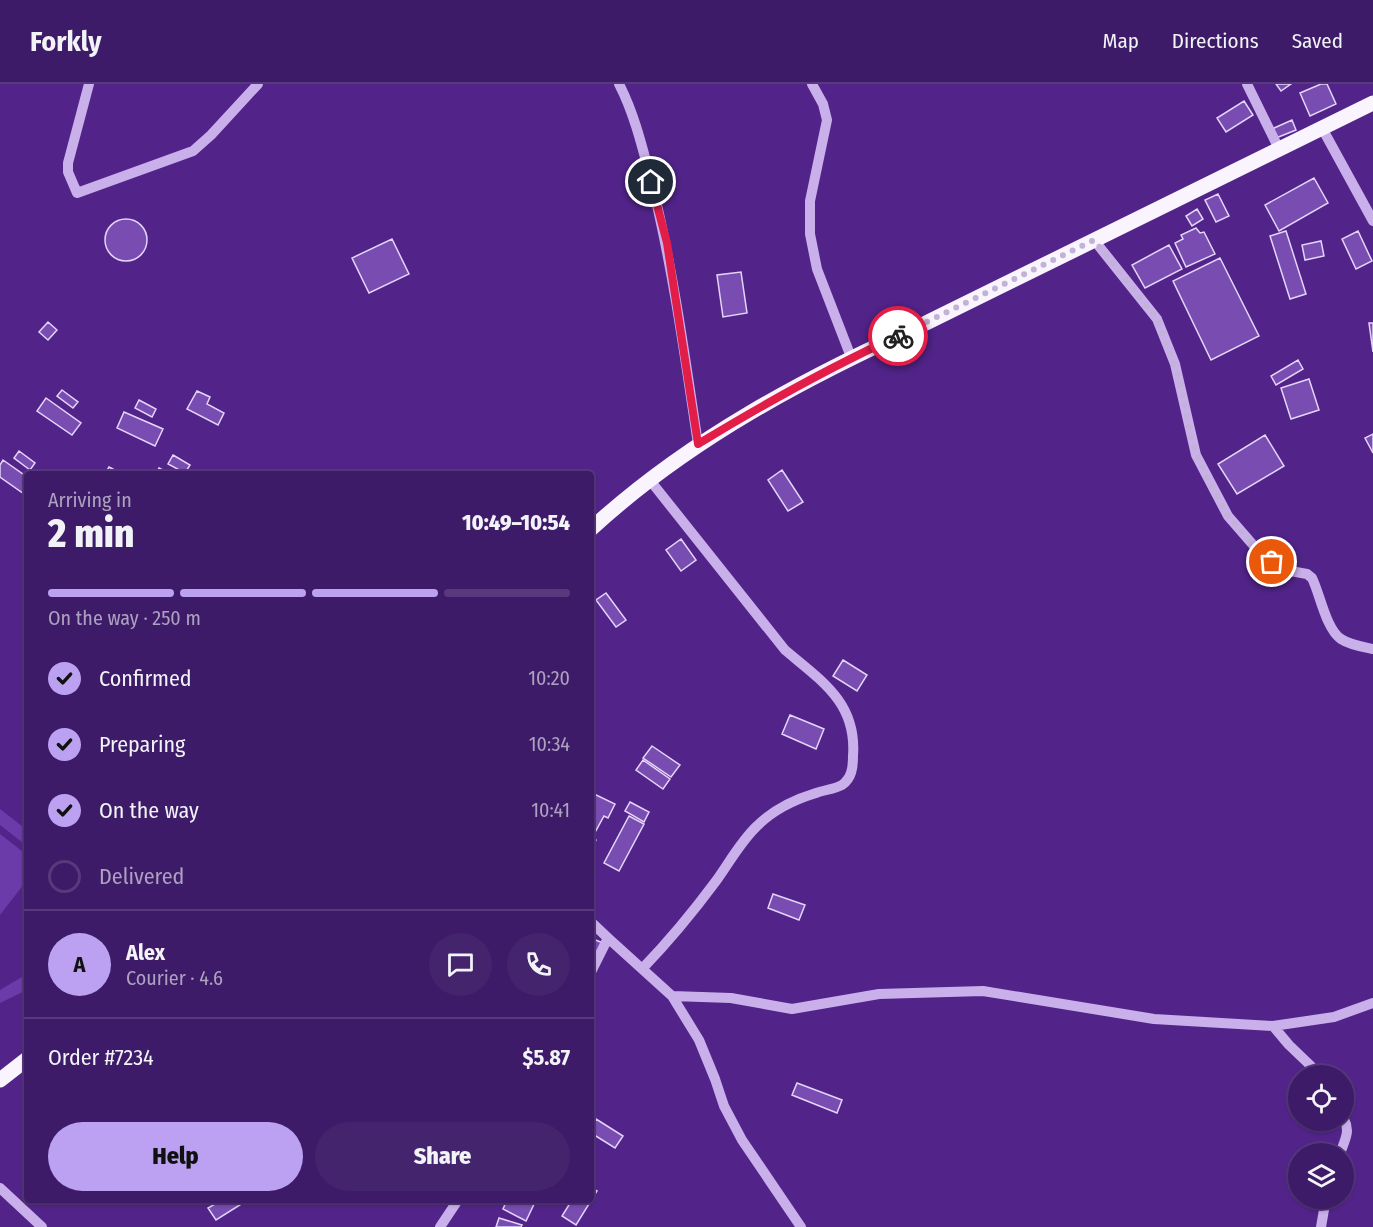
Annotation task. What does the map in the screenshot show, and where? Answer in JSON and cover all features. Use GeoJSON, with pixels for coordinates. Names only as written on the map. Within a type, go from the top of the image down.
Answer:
{"type":"FeatureCollection","features":[{"type":"Feature","properties":{"kind":"main road"},"geometry":{"type":"LineString","coordinates":[[594,526],[649,479],[698,444],[786,391],[851,357],[926,323],[1373,103]]}},
{"type":"Feature","properties":{"kind":"main road"},"geometry":{"type":"LineString","coordinates":[[0,1080],[24,1061]]}},
{"type":"Feature","properties":{"kind":"street"},"geometry":{"type":"LineString","coordinates":[[89,84],[68,163],[68,172],[77,193],[193,150],[211,135],[258,84]]}},
{"type":"Feature","properties":{"kind":"street"},"geometry":{"type":"LineString","coordinates":[[619,84],[626,96],[641,141],[667,243],[698,444]]}},
{"type":"Feature","properties":{"kind":"street"},"geometry":{"type":"LineString","coordinates":[[812,84],[823,104],[827,120],[810,201],[810,234],[817,269],[851,357]]}},
{"type":"Feature","properties":{"kind":"street"},"geometry":{"type":"LineString","coordinates":[[1247,84],[1279,149]]}},
{"type":"Feature","properties":{"kind":"street"},"geometry":{"type":"LineString","coordinates":[[1322,128],[1373,221]]}},
{"type":"Feature","properties":{"kind":"street"},"geometry":{"type":"LineString","coordinates":[[1094,240],[1157,319],[1175,364],[1196,455],[1228,516],[1254,546],[1272,562],[1284,570],[1307,574],[1312,578],[1333,630],[1340,638],[1373,649]]}},
{"type":"Feature","properties":{"kind":"street"},"geometry":{"type":"LineString","coordinates":[[642,969],[684,924],[754,828],[772,812],[793,800],[843,784],[852,773],[854,750],[851,725],[844,705],[785,650],[649,479]]}},
{"type":"Feature","properties":{"kind":"street"},"geometry":{"type":"LineString","coordinates":[[594,925],[672,996],[699,1040],[724,1106],[742,1140],[801,1227]]}},
{"type":"Feature","properties":{"kind":"street"},"geometry":{"type":"LineString","coordinates":[[594,966],[608,938]]}},
{"type":"Feature","properties":{"kind":"street"},"geometry":{"type":"LineString","coordinates":[[672,996],[731,999],[792,1009],[879,994],[983,991],[1154,1019],[1273,1026],[1334,1017],[1373,1003]]}},
{"type":"Feature","properties":{"kind":"street"},"geometry":{"type":"LineString","coordinates":[[1273,1026],[1310,1065]]}},
{"type":"Feature","properties":{"kind":"street"},"geometry":{"type":"LineString","coordinates":[[0,1188],[42,1227]]}},
{"type":"Feature","properties":{"kind":"street"},"geometry":{"type":"LineString","coordinates":[[441,1227],[456,1203]]}},
{"type":"Feature","properties":{"kind":"street"},"geometry":{"type":"LineString","coordinates":[[1321,1227],[1324,1209]]}},
{"type":"Feature","properties":{"kind":"shaded area"},"geometry":{"type":"Polygon","coordinates":[[[0,809],[24,828],[24,844],[0,825],[0,809]]]}},
{"type":"Feature","properties":{"kind":"shaded area"},"geometry":{"type":"Polygon","coordinates":[[[0,834],[24,853],[24,884],[0,915],[0,834]]]}},
{"type":"Feature","properties":{"kind":"shaded area"},"geometry":{"type":"Polygon","coordinates":[[[24,976],[24,991],[0,1003],[0,990],[24,976]]]}},
{"type":"Feature","properties":{"kind":"building"},"geometry":{"type":"Polygon","coordinates":[[[1276,84],[1291,84],[1281,91],[1276,84]]]}},
{"type":"Feature","properties":{"kind":"building"},"geometry":{"type":"Polygon","coordinates":[[[1321,84],[1327,84],[1336,104],[1310,116],[1300,93],[1321,84]]]}},
{"type":"Feature","properties":{"kind":"building"},"geometry":{"type":"Polygon","coordinates":[[[1244,101],[1253,115],[1226,132],[1217,118],[1244,101]]]}},
{"type":"Feature","properties":{"kind":"building"},"geometry":{"type":"Polygon","coordinates":[[[1292,120],[1296,130],[1276,138],[1272,129],[1292,120]]]}},
{"type":"Feature","properties":{"kind":"building"},"geometry":{"type":"Polygon","coordinates":[[[1314,178],[1328,203],[1279,231],[1265,205],[1314,178]]]}},
{"type":"Feature","properties":{"kind":"building"},"geometry":{"type":"Polygon","coordinates":[[[1218,194],[1229,216],[1216,222],[1205,200],[1218,194]]]}},
{"type":"Feature","properties":{"kind":"building"},"geometry":{"type":"Polygon","coordinates":[[[1197,209],[1203,219],[1192,226],[1186,216],[1197,209]]]}},
{"type":"Feature","properties":{"kind":"building"},"geometry":{"type":"Polygon","coordinates":[[[126,219],[134,220],[141,225],[146,232],[146,248],[141,255],[134,260],[126,261],[118,260],[111,255],[106,248],[105,240],[106,232],[111,225],[118,220],[126,219]]]}},
{"type":"Feature","properties":{"kind":"building"},"geometry":{"type":"Polygon","coordinates":[[[1196,228],[1200,233],[1204,232],[1215,254],[1186,267],[1175,243],[1183,239],[1181,235],[1196,228]]]}},
{"type":"Feature","properties":{"kind":"building"},"geometry":{"type":"Polygon","coordinates":[[[1286,231],[1306,294],[1290,299],[1270,236],[1286,231]]]}},
{"type":"Feature","properties":{"kind":"building"},"geometry":{"type":"Polygon","coordinates":[[[1358,231],[1372,261],[1356,269],[1342,239],[1358,231]]]}},
{"type":"Feature","properties":{"kind":"building"},"geometry":{"type":"Polygon","coordinates":[[[392,239],[409,274],[369,293],[352,258],[392,239]]]}},
{"type":"Feature","properties":{"kind":"building"},"geometry":{"type":"Polygon","coordinates":[[[1321,241],[1324,256],[1305,260],[1302,245],[1321,241]]]}},
{"type":"Feature","properties":{"kind":"building"},"geometry":{"type":"Polygon","coordinates":[[[1169,245],[1182,269],[1145,288],[1132,265],[1169,245]]]}},
{"type":"Feature","properties":{"kind":"building"},"geometry":{"type":"Polygon","coordinates":[[[1220,258],[1259,336],[1211,360],[1173,281],[1220,258]]]}},
{"type":"Feature","properties":{"kind":"building"},"geometry":{"type":"Polygon","coordinates":[[[741,272],[747,313],[723,317],[717,275],[741,272]]]}},
{"type":"Feature","properties":{"kind":"building"},"geometry":{"type":"Polygon","coordinates":[[[48,322],[57,330],[48,340],[39,332],[48,322]]]}},
{"type":"Feature","properties":{"kind":"building"},"geometry":{"type":"Polygon","coordinates":[[[1369,323],[1373,323],[1373,352],[1369,323]]]}},
{"type":"Feature","properties":{"kind":"building"},"geometry":{"type":"Polygon","coordinates":[[[1298,360],[1303,369],[1276,385],[1271,376],[1298,360]]]}},
{"type":"Feature","properties":{"kind":"building"},"geometry":{"type":"Polygon","coordinates":[[[1309,379],[1319,410],[1291,419],[1281,388],[1309,379]]]}},
{"type":"Feature","properties":{"kind":"building"},"geometry":{"type":"Polygon","coordinates":[[[62,390],[78,402],[73,408],[57,396],[62,390]]]}},
{"type":"Feature","properties":{"kind":"building"},"geometry":{"type":"Polygon","coordinates":[[[197,391],[210,397],[207,404],[224,413],[218,425],[187,409],[197,391]]]}},
{"type":"Feature","properties":{"kind":"building"},"geometry":{"type":"Polygon","coordinates":[[[46,398],[81,423],[72,435],[37,411],[46,398]]]}},
{"type":"Feature","properties":{"kind":"building"},"geometry":{"type":"Polygon","coordinates":[[[139,400],[156,409],[152,417],[135,408],[139,400]]]}},
{"type":"Feature","properties":{"kind":"building"},"geometry":{"type":"Polygon","coordinates":[[[124,412],[163,429],[155,446],[117,428],[124,412]]]}},
{"type":"Feature","properties":{"kind":"building"},"geometry":{"type":"Polygon","coordinates":[[[1373,434],[1373,453],[1365,438],[1373,434]]]}},
{"type":"Feature","properties":{"kind":"building"},"geometry":{"type":"Polygon","coordinates":[[[1265,435],[1284,466],[1237,494],[1218,464],[1265,435]]]}},
{"type":"Feature","properties":{"kind":"building"},"geometry":{"type":"Polygon","coordinates":[[[19,451],[35,463],[30,470],[14,458],[19,451]]]}},
{"type":"Feature","properties":{"kind":"building"},"geometry":{"type":"Polygon","coordinates":[[[173,455],[190,465],[186,471],[181,471],[168,464],[173,455]]]}},
{"type":"Feature","properties":{"kind":"building"},"geometry":{"type":"Polygon","coordinates":[[[3,460],[24,475],[24,494],[0,477],[0,465],[3,460]]]}},
{"type":"Feature","properties":{"kind":"building"},"geometry":{"type":"Polygon","coordinates":[[[782,470],[803,502],[788,511],[768,480],[782,470]]]}},
{"type":"Feature","properties":{"kind":"building"},"geometry":{"type":"Polygon","coordinates":[[[681,539],[696,560],[681,571],[666,550],[681,539]]]}},
{"type":"Feature","properties":{"kind":"building"},"geometry":{"type":"Polygon","coordinates":[[[606,593],[626,620],[616,627],[596,600],[606,593]]]}},
{"type":"Feature","properties":{"kind":"building"},"geometry":{"type":"Polygon","coordinates":[[[843,660],[867,675],[857,691],[833,676],[843,660]]]}},
{"type":"Feature","properties":{"kind":"building"},"geometry":{"type":"Polygon","coordinates":[[[790,715],[824,729],[816,749],[782,734],[790,715]]]}},
{"type":"Feature","properties":{"kind":"building"},"geometry":{"type":"Polygon","coordinates":[[[652,746],[680,765],[671,777],[643,758],[652,746]]]}},
{"type":"Feature","properties":{"kind":"building"},"geometry":{"type":"Polygon","coordinates":[[[643,760],[670,779],[663,789],[636,770],[643,760]]]}},
{"type":"Feature","properties":{"kind":"building"},"geometry":{"type":"Polygon","coordinates":[[[594,794],[615,804],[608,818],[604,816],[594,834],[594,794]]]}},
{"type":"Feature","properties":{"kind":"building"},"geometry":{"type":"Polygon","coordinates":[[[630,802],[649,812],[644,822],[625,811],[630,802]]]}},
{"type":"Feature","properties":{"kind":"building"},"geometry":{"type":"Polygon","coordinates":[[[629,816],[644,824],[619,871],[604,863],[629,816]]]}},
{"type":"Feature","properties":{"kind":"building"},"geometry":{"type":"Polygon","coordinates":[[[773,894],[805,905],[799,920],[768,908],[773,894]]]}},
{"type":"Feature","properties":{"kind":"building"},"geometry":{"type":"Polygon","coordinates":[[[594,939],[603,943],[596,959],[594,958],[594,939]]]}},
{"type":"Feature","properties":{"kind":"building"},"geometry":{"type":"Polygon","coordinates":[[[797,1083],[842,1100],[837,1113],[792,1095],[797,1083]]]}},
{"type":"Feature","properties":{"kind":"building"},"geometry":{"type":"Polygon","coordinates":[[[596,1119],[623,1136],[615,1148],[594,1135],[596,1119]]]}},
{"type":"Feature","properties":{"kind":"building"},"geometry":{"type":"Polygon","coordinates":[[[217,1203],[243,1203],[216,1220],[208,1208],[217,1203]]]}},
{"type":"Feature","properties":{"kind":"building"},"geometry":{"type":"Polygon","coordinates":[[[506,1203],[535,1203],[526,1221],[503,1209],[506,1203]]]}},
{"type":"Feature","properties":{"kind":"building"},"geometry":{"type":"Polygon","coordinates":[[[570,1203],[590,1203],[576,1225],[562,1216],[570,1203]]]}},
{"type":"Feature","properties":{"kind":"building"},"geometry":{"type":"Polygon","coordinates":[[[499,1218],[522,1225],[521,1227],[496,1227],[499,1218]]]}},
{"type":"Feature","properties":{"kind":"way so far"},"geometry":{"type":"LineString","coordinates":[[898,336],[1094,240],[1157,319],[1179,378],[1196,455],[1228,516],[1254,546],[1272,562]]}},
{"type":"Feature","properties":{"kind":"route"},"geometry":{"type":"LineString","coordinates":[[651,182],[667,243],[698,444],[786,391],[851,357],[898,336]]}}]}
